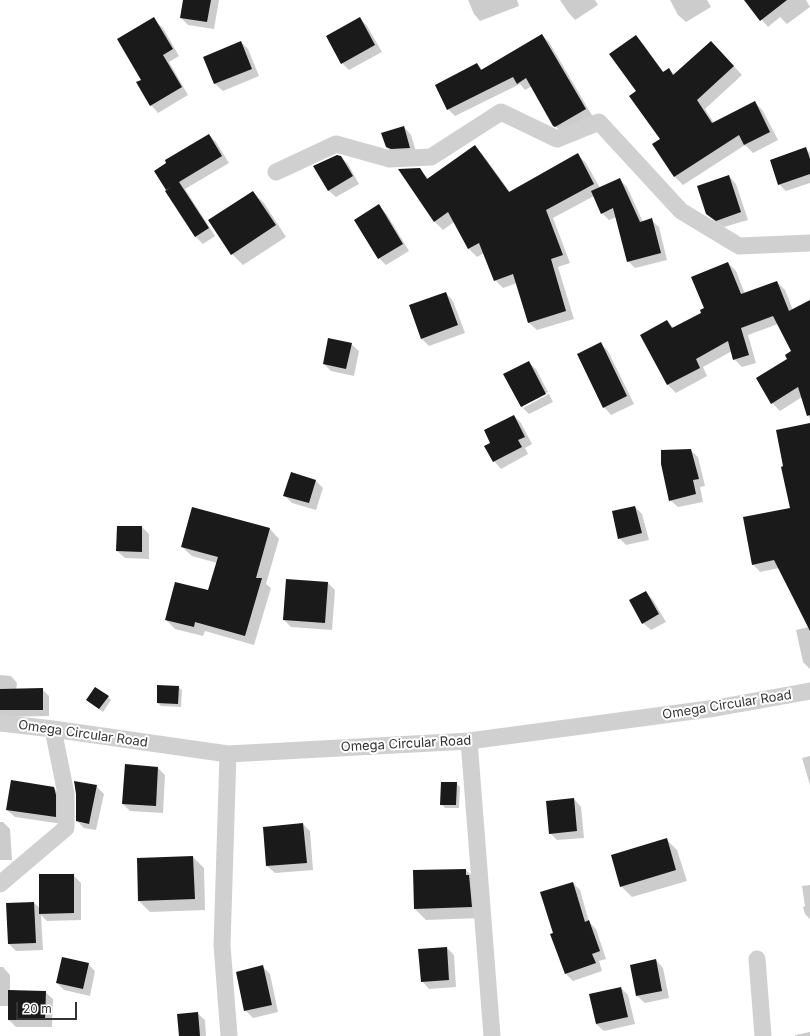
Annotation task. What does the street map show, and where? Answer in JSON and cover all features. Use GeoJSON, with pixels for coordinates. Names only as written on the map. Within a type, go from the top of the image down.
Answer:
{"type":"FeatureCollection","features":[{"type":"Feature","properties":{"kind":"street"},"geometry":{"type":"LineString","coordinates":[[276,172],[336,144],[390,159],[431,157],[501,112],[557,139],[599,122],[682,211],[739,246],[810,243]]}},
{"type":"Feature","properties":{"kind":"street","name":"Omega Circular Road"},"geometry":{"type":"LineString","coordinates":[[0,723],[228,754],[469,742],[716,708],[810,691]]}},
{"type":"Feature","properties":{"kind":"street"},"geometry":{"type":"LineString","coordinates":[[0,884],[66,828],[66,794],[53,729]]}},
{"type":"Feature","properties":{"kind":"street"},"geometry":{"type":"LineString","coordinates":[[469,742],[492,1036]]}},
{"type":"Feature","properties":{"kind":"street"},"geometry":{"type":"LineString","coordinates":[[228,754],[222,944],[229,1036]]}},
{"type":"Feature","properties":{"kind":"street"},"geometry":{"type":"LineString","coordinates":[[757,959],[763,1036]]}},
{"type":"Feature","properties":{"kind":"building"},"geometry":{"type":"Polygon","coordinates":[[[183,0],[211,0],[207,22],[180,18],[183,0]]]}},
{"type":"Feature","properties":{"kind":"building"},"geometry":{"type":"Polygon","coordinates":[[[744,0],[787,0],[760,21],[744,0]]]}},
{"type":"Feature","properties":{"kind":"building"},"geometry":{"type":"Polygon","coordinates":[[[154,17],[173,49],[163,55],[182,87],[150,106],[136,82],[141,80],[117,39],[154,17]]]}},
{"type":"Feature","properties":{"kind":"building"},"geometry":{"type":"Polygon","coordinates":[[[360,17],[375,45],[341,64],[326,36],[360,17]]]}},
{"type":"Feature","properties":{"kind":"building"},"geometry":{"type":"Polygon","coordinates":[[[542,34],[586,109],[555,127],[553,126],[526,78],[517,84],[513,77],[447,110],[435,85],[477,63],[481,70],[542,34]]]}},
{"type":"Feature","properties":{"kind":"building"},"geometry":{"type":"Polygon","coordinates":[[[636,35],[663,72],[669,68],[673,75],[711,41],[734,66],[697,100],[712,123],[755,101],[770,132],[744,145],[739,135],[674,177],[652,144],[660,139],[629,96],[636,91],[609,54],[636,35]]]}},
{"type":"Feature","properties":{"kind":"building"},"geometry":{"type":"Polygon","coordinates":[[[241,41],[252,69],[214,84],[203,57],[241,41]]]}},
{"type":"Feature","properties":{"kind":"building"},"geometry":{"type":"Polygon","coordinates":[[[404,126],[410,148],[391,149],[386,147],[381,133],[404,126]]]}},
{"type":"Feature","properties":{"kind":"building"},"geometry":{"type":"Polygon","coordinates":[[[209,134],[222,156],[179,182],[209,228],[195,237],[165,191],[171,187],[166,190],[154,171],[166,163],[165,160],[209,134]]]}},
{"type":"Feature","properties":{"kind":"building"},"geometry":{"type":"Polygon","coordinates":[[[475,145],[509,192],[578,153],[594,184],[546,210],[563,255],[551,259],[566,311],[528,323],[513,274],[494,281],[479,243],[468,249],[448,212],[434,222],[398,169],[420,168],[427,179],[475,145]]]}},
{"type":"Feature","properties":{"kind":"building"},"geometry":{"type":"Polygon","coordinates":[[[806,147],[810,159],[810,174],[778,185],[770,160],[806,147]]]}},
{"type":"Feature","properties":{"kind":"building"},"geometry":{"type":"Polygon","coordinates":[[[337,155],[341,156],[353,176],[328,191],[313,166],[337,155]]]}},
{"type":"Feature","properties":{"kind":"building"},"geometry":{"type":"Polygon","coordinates":[[[729,175],[741,212],[716,221],[706,214],[697,186],[729,175]]]}},
{"type":"Feature","properties":{"kind":"building"},"geometry":{"type":"Polygon","coordinates":[[[620,178],[640,222],[652,218],[661,253],[627,262],[613,208],[601,214],[591,191],[620,178]]]}},
{"type":"Feature","properties":{"kind":"building"},"geometry":{"type":"Polygon","coordinates":[[[253,191],[276,225],[231,255],[208,220],[253,191]]]}},
{"type":"Feature","properties":{"kind":"building"},"geometry":{"type":"Polygon","coordinates":[[[379,204],[403,244],[378,259],[354,220],[379,204]]]}},
{"type":"Feature","properties":{"kind":"building"},"geometry":{"type":"Polygon","coordinates":[[[728,262],[741,294],[777,281],[789,311],[810,300],[810,415],[807,416],[798,387],[771,404],[756,378],[787,359],[785,355],[791,351],[773,316],[741,328],[749,355],[733,360],[728,341],[696,359],[700,368],[667,385],[640,335],[667,320],[672,328],[701,313],[700,310],[704,308],[691,277],[728,262]]]}},
{"type":"Feature","properties":{"kind":"building"},"geometry":{"type":"Polygon","coordinates":[[[446,292],[458,325],[421,339],[409,305],[446,292]]]}},
{"type":"Feature","properties":{"kind":"building"},"geometry":{"type":"Polygon","coordinates":[[[328,338],[352,343],[346,369],[323,364],[328,338]]]}},
{"type":"Feature","properties":{"kind":"building"},"geometry":{"type":"Polygon","coordinates":[[[601,342],[627,396],[603,408],[577,354],[601,342]]]}},
{"type":"Feature","properties":{"kind":"building"},"geometry":{"type":"Polygon","coordinates":[[[529,361],[546,394],[521,407],[503,374],[529,361]]]}},
{"type":"Feature","properties":{"kind":"building"},"geometry":{"type":"Polygon","coordinates":[[[514,415],[525,437],[518,440],[522,447],[493,462],[484,446],[490,443],[484,430],[514,415]]]}},
{"type":"Feature","properties":{"kind":"building"},"geometry":{"type":"Polygon","coordinates":[[[810,423],[810,631],[774,560],[752,565],[743,517],[790,508],[781,467],[783,466],[776,430],[810,423]]]}},
{"type":"Feature","properties":{"kind":"building"},"geometry":{"type":"Polygon","coordinates":[[[691,449],[699,479],[693,480],[696,494],[669,501],[661,464],[661,450],[691,449]]]}},
{"type":"Feature","properties":{"kind":"building"},"geometry":{"type":"Polygon","coordinates":[[[291,472],[316,480],[309,503],[283,496],[291,472]]]}},
{"type":"Feature","properties":{"kind":"building"},"geometry":{"type":"Polygon","coordinates":[[[635,506],[642,533],[618,539],[612,511],[635,506]]]}},
{"type":"Feature","properties":{"kind":"building"},"geometry":{"type":"Polygon","coordinates":[[[192,507],[270,528],[256,578],[262,578],[245,636],[195,622],[194,627],[165,620],[175,582],[208,590],[218,557],[181,547],[192,507]]]}},
{"type":"Feature","properties":{"kind":"building"},"geometry":{"type":"Polygon","coordinates":[[[117,526],[142,526],[142,552],[116,551],[117,526]]]}},
{"type":"Feature","properties":{"kind":"building"},"geometry":{"type":"Polygon","coordinates":[[[286,579],[328,582],[325,623],[283,620],[286,579]]]}},
{"type":"Feature","properties":{"kind":"building"},"geometry":{"type":"Polygon","coordinates":[[[646,591],[659,614],[642,624],[629,600],[646,591]]]}},
{"type":"Feature","properties":{"kind":"building"},"geometry":{"type":"Polygon","coordinates":[[[157,685],[179,686],[178,704],[157,703],[157,685]]]}},
{"type":"Feature","properties":{"kind":"building"},"geometry":{"type":"Polygon","coordinates":[[[95,687],[109,696],[99,709],[86,700],[95,687]]]}},
{"type":"Feature","properties":{"kind":"building"},"geometry":{"type":"Polygon","coordinates":[[[43,688],[43,710],[0,710],[0,689],[43,688]]]}},
{"type":"Feature","properties":{"kind":"building"},"geometry":{"type":"Polygon","coordinates":[[[125,764],[158,767],[156,806],[122,804],[125,764]]]}},
{"type":"Feature","properties":{"kind":"building"},"geometry":{"type":"Polygon","coordinates":[[[11,780],[54,787],[56,795],[56,817],[6,810],[11,780]]]}},
{"type":"Feature","properties":{"kind":"building"},"geometry":{"type":"Polygon","coordinates":[[[74,781],[97,785],[89,824],[76,821],[76,794],[74,781]]]}},
{"type":"Feature","properties":{"kind":"building"},"geometry":{"type":"Polygon","coordinates":[[[441,782],[457,782],[456,805],[440,805],[441,782]]]}},
{"type":"Feature","properties":{"kind":"building"},"geometry":{"type":"Polygon","coordinates":[[[574,798],[577,831],[549,834],[546,801],[574,798]]]}},
{"type":"Feature","properties":{"kind":"building"},"geometry":{"type":"Polygon","coordinates":[[[303,823],[307,863],[266,866],[263,827],[303,823]]]}},
{"type":"Feature","properties":{"kind":"building"},"geometry":{"type":"Polygon","coordinates":[[[667,838],[676,870],[620,887],[611,855],[667,838]]]}},
{"type":"Feature","properties":{"kind":"building"},"geometry":{"type":"Polygon","coordinates":[[[193,856],[195,899],[138,901],[137,858],[193,856]]]}},
{"type":"Feature","properties":{"kind":"building"},"geometry":{"type":"Polygon","coordinates":[[[466,869],[466,875],[469,875],[472,907],[414,909],[413,870],[466,869]]]}},
{"type":"Feature","properties":{"kind":"building"},"geometry":{"type":"Polygon","coordinates":[[[39,874],[74,874],[74,913],[39,914],[39,874]]]}},
{"type":"Feature","properties":{"kind":"building"},"geometry":{"type":"Polygon","coordinates":[[[573,882],[585,922],[589,920],[600,951],[592,954],[596,963],[565,974],[550,934],[553,933],[540,892],[573,882]]]}},
{"type":"Feature","properties":{"kind":"building"},"geometry":{"type":"Polygon","coordinates":[[[34,902],[36,943],[8,944],[6,903],[34,902]]]}},
{"type":"Feature","properties":{"kind":"building"},"geometry":{"type":"Polygon","coordinates":[[[447,947],[449,980],[421,982],[418,949],[447,947]]]}},
{"type":"Feature","properties":{"kind":"building"},"geometry":{"type":"Polygon","coordinates":[[[62,957],[89,963],[83,989],[56,983],[62,957]]]}},
{"type":"Feature","properties":{"kind":"building"},"geometry":{"type":"Polygon","coordinates":[[[656,959],[662,991],[636,996],[630,965],[656,959]]]}},
{"type":"Feature","properties":{"kind":"building"},"geometry":{"type":"Polygon","coordinates":[[[263,965],[272,1005],[244,1011],[236,972],[263,965]]]}},
{"type":"Feature","properties":{"kind":"building"},"geometry":{"type":"Polygon","coordinates":[[[621,987],[628,1017],[596,1024],[589,994],[621,987]]]}},
{"type":"Feature","properties":{"kind":"building"},"geometry":{"type":"Polygon","coordinates":[[[8,990],[46,991],[45,1020],[8,1020],[8,990]]]}},
{"type":"Feature","properties":{"kind":"building"},"geometry":{"type":"Polygon","coordinates":[[[198,1012],[200,1036],[179,1036],[177,1014],[198,1012]]]}}]}
